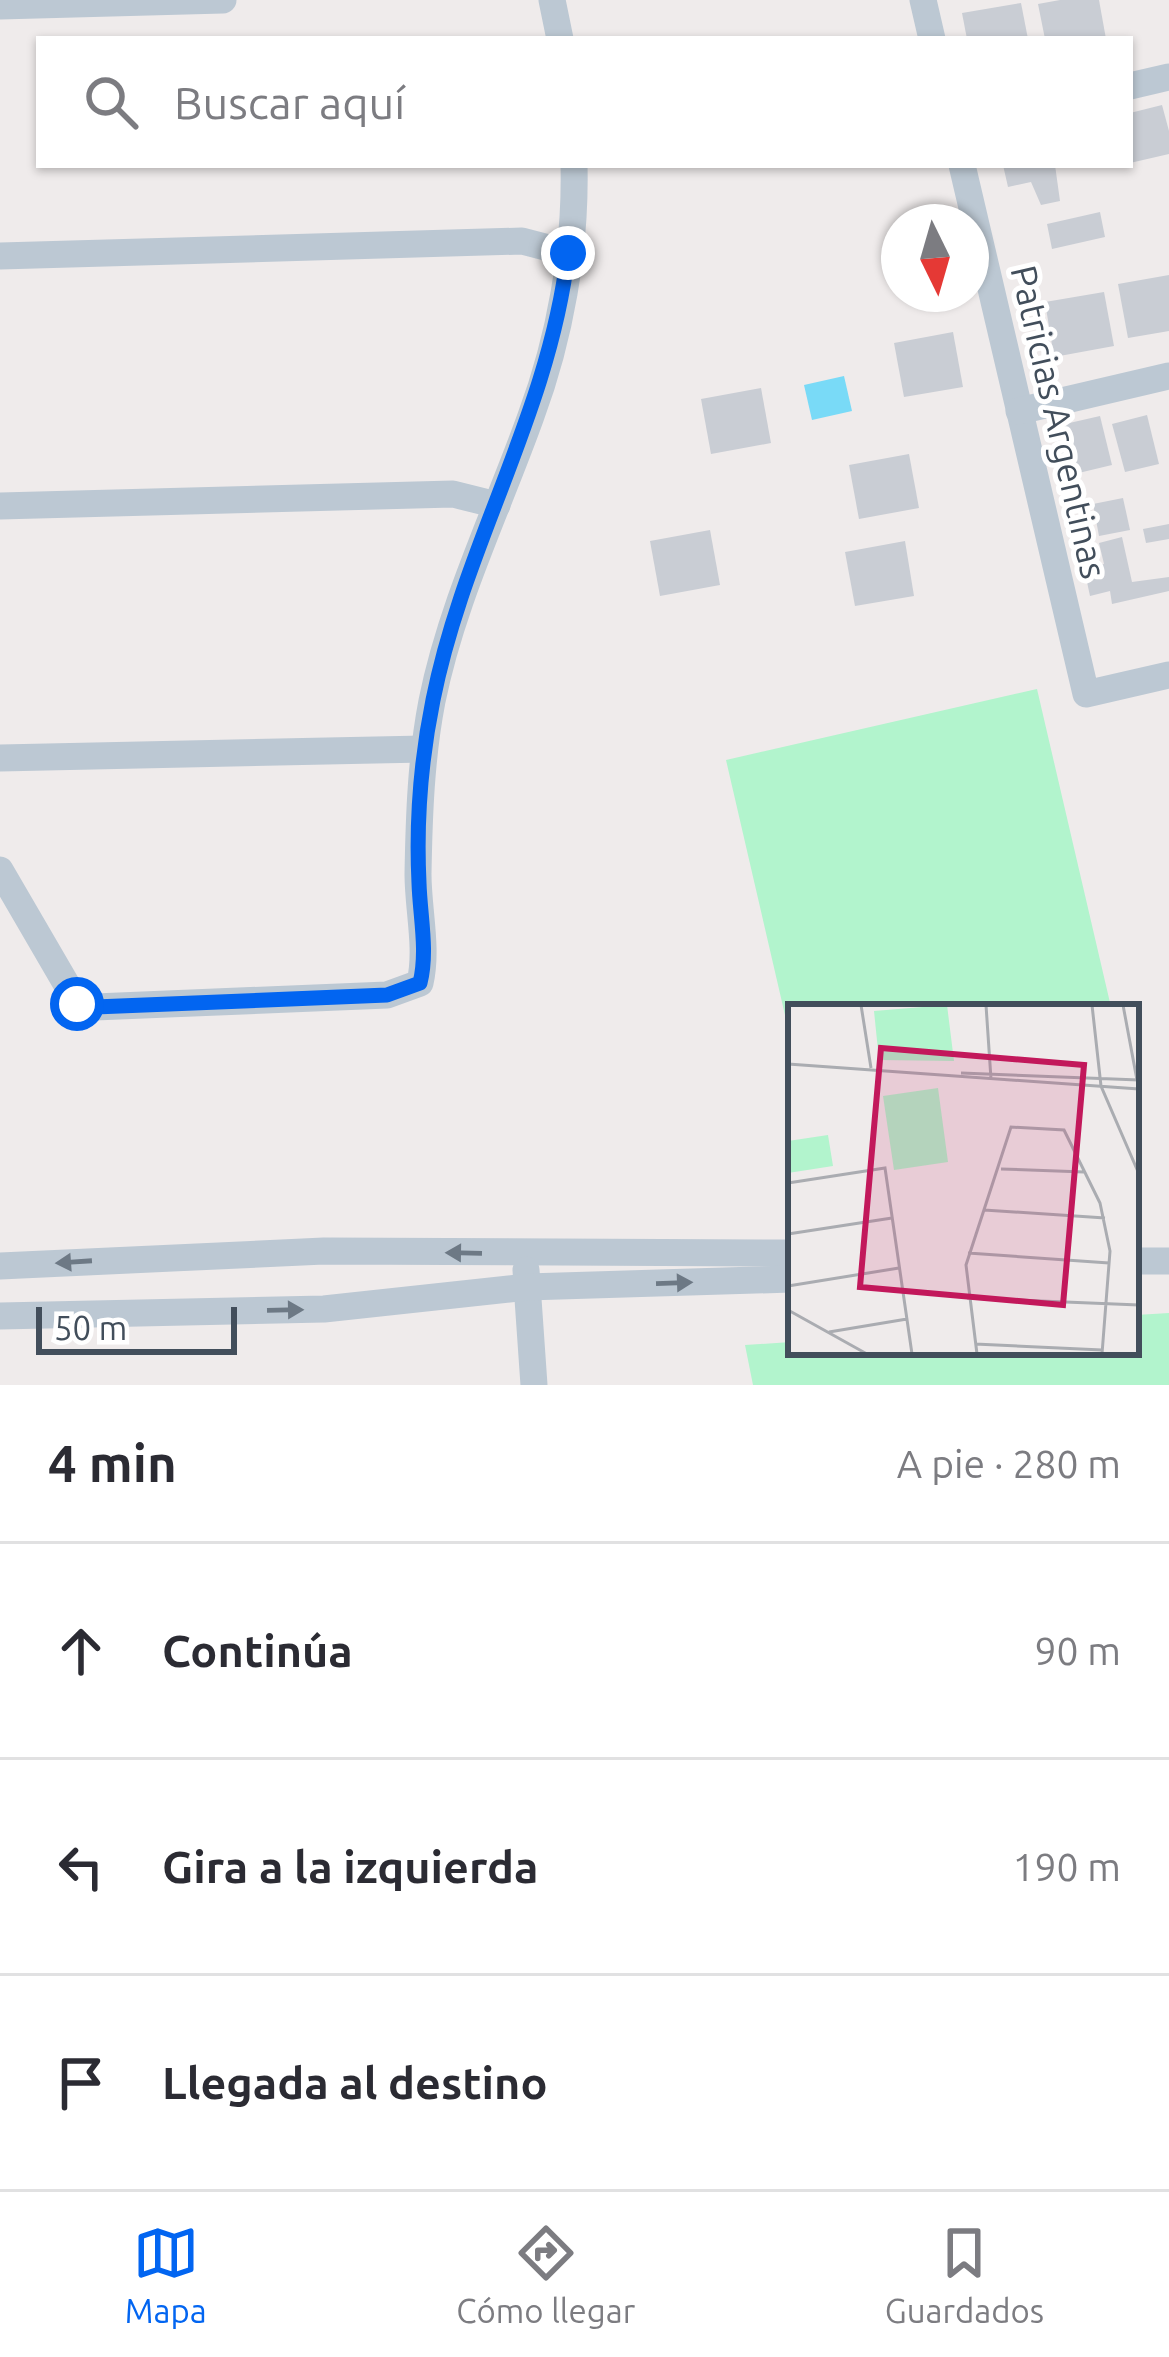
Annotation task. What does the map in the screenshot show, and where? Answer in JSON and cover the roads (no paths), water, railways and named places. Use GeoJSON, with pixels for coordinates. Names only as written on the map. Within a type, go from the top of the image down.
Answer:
{"type":"FeatureCollection","features":[{"type":"Feature","properties":{"kind":"street"},"geometry":{"type":"LineString","coordinates":[[0,6],[224,0]]}},
{"type":"Feature","properties":{"kind":"street"},"geometry":{"type":"LineString","coordinates":[[552,0],[559,36]]}},
{"type":"Feature","properties":{"kind":"street"},"geometry":{"type":"LineString","coordinates":[[923,0],[931,36]]}},
{"type":"Feature","properties":{"kind":"street"},"geometry":{"type":"LineString","coordinates":[[1133,85],[1169,76]]}},
{"type":"Feature","properties":{"kind":"street"},"geometry":{"type":"LineString","coordinates":[[0,870],[77,1004],[387,995],[420,983],[424,966],[418,878],[424,749],[434,694],[467,578],[533,411],[555,336],[568,253],[574,168]]}},
{"type":"Feature","properties":{"kind":"street","name":"Patricias Argentinas"},"geometry":{"type":"LineString","coordinates":[[963,168],[1086,694],[1169,675]]}},
{"type":"Feature","properties":{"kind":"street"},"geometry":{"type":"LineString","coordinates":[[0,256],[522,241],[568,253]]}},
{"type":"Feature","properties":{"kind":"street"},"geometry":{"type":"LineString","coordinates":[[1019,411],[1169,376]]}},
{"type":"Feature","properties":{"kind":"street"},"geometry":{"type":"LineString","coordinates":[[0,506],[453,494],[497,505]]}},
{"type":"Feature","properties":{"kind":"street"},"geometry":{"type":"LineString","coordinates":[[0,758],[424,749]]}},
{"type":"Feature","properties":{"kind":"street"},"geometry":{"type":"LineString","coordinates":[[0,1266],[324,1251],[788,1253]]}},
{"type":"Feature","properties":{"kind":"street"},"geometry":{"type":"LineString","coordinates":[[524,1254],[534,1385]]}},
{"type":"Feature","properties":{"kind":"street"},"geometry":{"type":"LineString","coordinates":[[0,1316],[325,1309],[526,1287],[788,1279]]}},
{"type":"Feature","properties":{"kind":"water"},"geometry":{"type":"Polygon","coordinates":[[[844,376],[852,411],[812,420],[804,385],[844,376]]]}}]}
